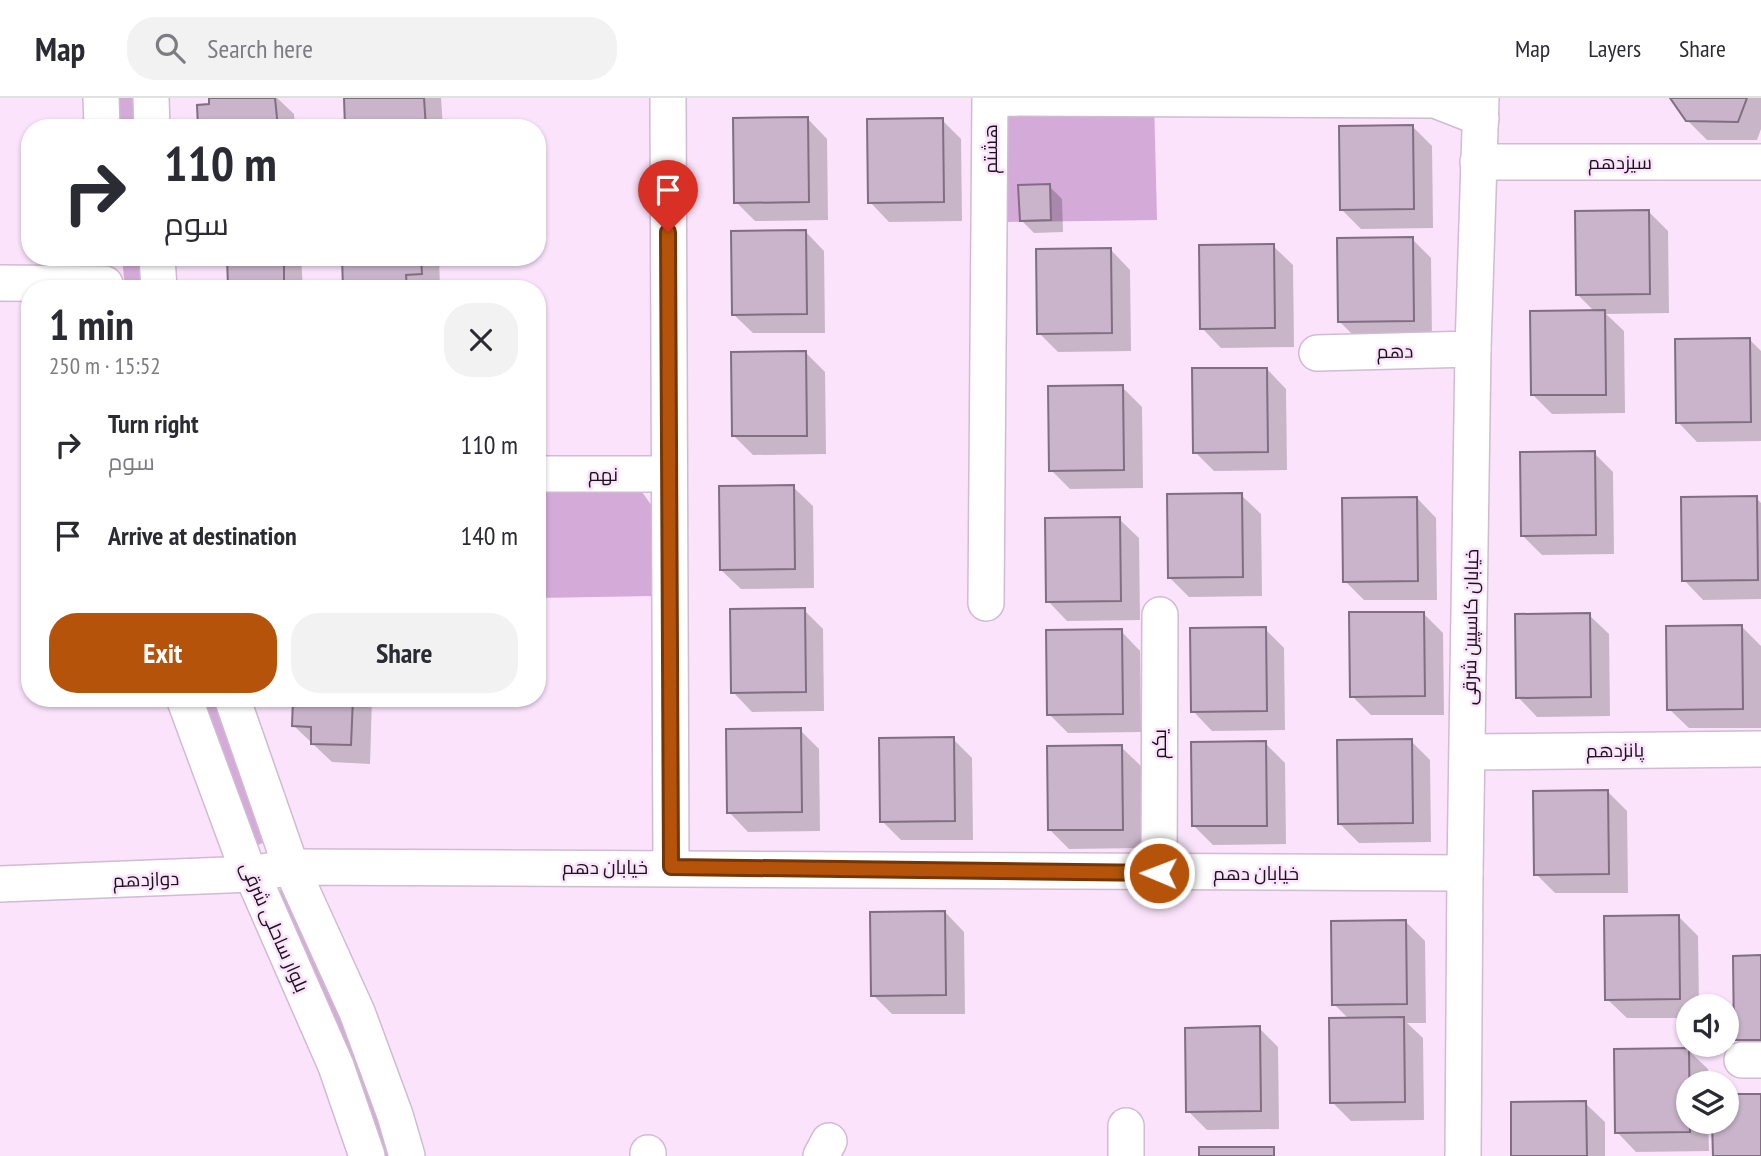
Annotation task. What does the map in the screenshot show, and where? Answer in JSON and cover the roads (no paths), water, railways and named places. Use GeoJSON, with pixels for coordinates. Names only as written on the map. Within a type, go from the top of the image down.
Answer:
{"type":"FeatureCollection","features":[{"type":"Feature","properties":{"kind":"street"},"geometry":{"type":"LineString","coordinates":[[101,98],[102,119]]}},
{"type":"Feature","properties":{"kind":"street"},"geometry":{"type":"LineString","coordinates":[[151,98],[152,119]]}},
{"type":"Feature","properties":{"kind":"street"},"geometry":{"type":"LineString","coordinates":[[668,98],[671,867]]}},
{"type":"Feature","properties":{"kind":"street","name":"هشتم"},"geometry":{"type":"LineString","coordinates":[[986,603],[990,98],[1437,99]]}},
{"type":"Feature","properties":{"kind":"street"},"geometry":{"type":"LineString","coordinates":[[1437,99],[1481,108]]}},
{"type":"Feature","properties":{"kind":"street","name":"خیابان کاسپین شرقی"},"geometry":{"type":"LineString","coordinates":[[1463,1156],[1473,349],[1481,108]]}},
{"type":"Feature","properties":{"kind":"street","name":"سیزدهم"},"geometry":{"type":"LineString","coordinates":[[1478,162],[1761,162]]}},
{"type":"Feature","properties":{"kind":"street"},"geometry":{"type":"LineString","coordinates":[[52,280],[105,277]]}},
{"type":"Feature","properties":{"kind":"street"},"geometry":{"type":"LineString","coordinates":[[0,283],[21,282]]}},
{"type":"Feature","properties":{"kind":"street","name":"دهم"},"geometry":{"type":"LineString","coordinates":[[1317,353],[1473,349]]}},
{"type":"Feature","properties":{"kind":"street","name":"نهم"},"geometry":{"type":"LineString","coordinates":[[546,474],[669,474]]}},
{"type":"Feature","properties":{"kind":"street","name":"یکم"},"geometry":{"type":"LineString","coordinates":[[1159,873],[1160,615]]}},
{"type":"Feature","properties":{"kind":"street","name":"بلوار ساحلی شرقی"},"geometry":{"type":"LineString","coordinates":[[187,707],[248,872],[252,874],[336,1066],[367,1156]]}},
{"type":"Feature","properties":{"kind":"street","name":"بلوار ساحلی شرقی"},"geometry":{"type":"LineString","coordinates":[[235,707],[291,867],[357,1012],[395,1115],[407,1156]]}},
{"type":"Feature","properties":{"kind":"street","name":"پانزدهم"},"geometry":{"type":"LineString","coordinates":[[1468,752],[1761,748]]}},
{"type":"Feature","properties":{"kind":"street","name":"خیابان دهم"},"geometry":{"type":"LineString","coordinates":[[291,867],[1465,873]]}},
{"type":"Feature","properties":{"kind":"street","name":"دوازدهم"},"geometry":{"type":"LineString","coordinates":[[0,884],[252,874],[291,867]]}}]}
